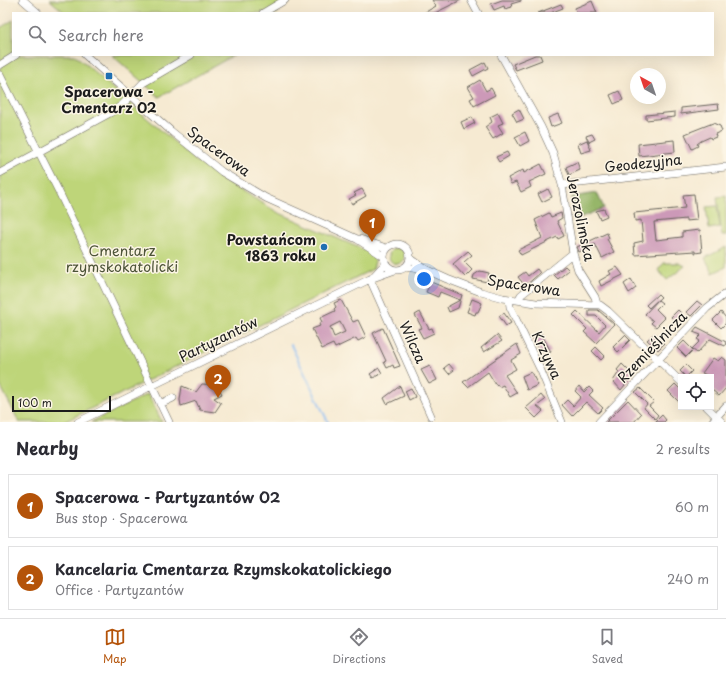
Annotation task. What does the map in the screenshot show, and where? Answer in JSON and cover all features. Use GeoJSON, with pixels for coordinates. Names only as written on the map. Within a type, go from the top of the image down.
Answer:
{"type":"FeatureCollection","features":[{"type":"Feature","properties":{"kind":"street"},"geometry":{"type":"LineString","coordinates":[[24,0],[37,12]]}},
{"type":"Feature","properties":{"kind":"street"},"geometry":{"type":"LineString","coordinates":[[265,12],[285,0]]}},
{"type":"Feature","properties":{"kind":"street"},"geometry":{"type":"LineString","coordinates":[[471,0],[477,12]]}},
{"type":"Feature","properties":{"kind":"street"},"geometry":{"type":"LineString","coordinates":[[0,65],[14,56]]}},
{"type":"Feature","properties":{"kind":"street","name":"Spacerowa"},"geometry":{"type":"LineString","coordinates":[[86,56],[171,131],[226,174],[290,210],[357,239],[386,248]]}},
{"type":"Feature","properties":{"kind":"street"},"geometry":{"type":"LineString","coordinates":[[0,173],[110,113],[122,105],[143,83],[189,56]]}},
{"type":"Feature","properties":{"kind":"street","name":"Jerozolimska"},"geometry":{"type":"LineString","coordinates":[[502,56],[541,127],[553,153],[562,185],[572,253],[578,270],[595,297],[597,304],[608,310],[678,379]]}},
{"type":"Feature","properties":{"kind":"street"},"geometry":{"type":"LineString","coordinates":[[0,75],[39,152],[169,422]]}},
{"type":"Feature","properties":{"kind":"street","name":"Geodezyjna"},"geometry":{"type":"LineString","coordinates":[[562,185],[726,168]]}},
{"type":"Feature","properties":{"kind":"street","name":"Spacerowa"},"geometry":{"type":"LineString","coordinates":[[357,239],[383,256]]}},
{"type":"Feature","properties":{"kind":"street"},"geometry":{"type":"LineString","coordinates":[[394,244],[402,244],[408,250],[410,258],[405,267],[395,270],[385,264],[383,256],[386,248],[394,244]]}},
{"type":"Feature","properties":{"kind":"street"},"geometry":{"type":"LineString","coordinates":[[518,300],[521,295],[572,253]]}},
{"type":"Feature","properties":{"kind":"street","name":"Spacerowa"},"geometry":{"type":"LineString","coordinates":[[410,258],[427,270],[475,290],[509,299],[557,304],[597,304]]}},
{"type":"Feature","properties":{"kind":"street","name":"Partyzantów"},"geometry":{"type":"LineString","coordinates":[[370,279],[385,264]]}},
{"type":"Feature","properties":{"kind":"street","name":"Spacerowa"},"geometry":{"type":"LineString","coordinates":[[405,267],[427,270]]}},
{"type":"Feature","properties":{"kind":"street","name":"Partyzantów"},"geometry":{"type":"LineString","coordinates":[[78,422],[370,279],[395,270]]}},
{"type":"Feature","properties":{"kind":"street","name":"Wilcza"},"geometry":{"type":"LineString","coordinates":[[370,279],[431,416]]}},
{"type":"Feature","properties":{"kind":"street","name":"Rzemieślnicza"},"geometry":{"type":"LineString","coordinates":[[600,422],[707,308],[726,293]]}},
{"type":"Feature","properties":{"kind":"street","name":"Krzywa"},"geometry":{"type":"LineString","coordinates":[[509,299],[510,307],[541,371],[562,422]]}},
{"type":"Feature","properties":{"kind":"street"},"geometry":{"type":"LineString","coordinates":[[160,404],[173,398]]}},
{"type":"Feature","properties":{"kind":"street"},"geometry":{"type":"LineString","coordinates":[[709,410],[717,420],[726,406]]}},
{"type":"Feature","properties":{"kind":"green space"},"geometry":{"type":"Polygon","coordinates":[[[50,0],[293,0],[277,10],[278,12],[64,12],[50,0]]]}},
{"type":"Feature","properties":{"kind":"green space","name":"Cmentarz rzymskokatolicki"},"geometry":{"type":"Polygon","coordinates":[[[12,21],[12,56],[76,56],[196,161],[222,179],[277,212],[371,253],[375,261],[373,269],[64,422],[19,422],[0,385],[0,28],[12,21]]]}},
{"type":"Feature","properties":{"kind":"green space"},"geometry":{"type":"Polygon","coordinates":[[[113,56],[232,56],[159,97],[113,56]]]}},
{"type":"Feature","properties":{"kind":"green space"},"geometry":{"type":"Polygon","coordinates":[[[597,193],[604,208],[574,220],[572,197],[597,193]]]}},
{"type":"Feature","properties":{"kind":"green space"},"geometry":{"type":"Polygon","coordinates":[[[726,196],[726,236],[722,236],[717,197],[726,196]]]}},
{"type":"Feature","properties":{"kind":"green space"},"geometry":{"type":"Polygon","coordinates":[[[717,206],[720,227],[709,229],[706,207],[717,206]]]}},
{"type":"Feature","properties":{"kind":"green space"},"geometry":{"type":"Polygon","coordinates":[[[726,247],[726,267],[713,273],[705,258],[726,247]]]}},
{"type":"Feature","properties":{"kind":"green space"},"geometry":{"type":"Polygon","coordinates":[[[394,248],[400,248],[405,253],[403,262],[400,264],[394,264],[389,259],[389,253],[394,248]]]}},
{"type":"Feature","properties":{"kind":"green space"},"geometry":{"type":"Polygon","coordinates":[[[664,263],[679,263],[685,266],[667,280],[658,270],[664,263]]]}},
{"type":"Feature","properties":{"kind":"green space"},"geometry":{"type":"Polygon","coordinates":[[[148,394],[162,422],[91,422],[148,394]]]}},
{"type":"Feature","properties":{"kind":"building"},"geometry":{"type":"Polygon","coordinates":[[[432,0],[461,0],[437,12],[426,12],[436,6],[432,0]]]}},
{"type":"Feature","properties":{"kind":"building"},"geometry":{"type":"Polygon","coordinates":[[[502,0],[521,1],[511,4],[512,7],[505,9],[504,6],[494,10],[491,4],[502,0]]]}},
{"type":"Feature","properties":{"kind":"building"},"geometry":{"type":"Polygon","coordinates":[[[592,1],[597,12],[577,12],[575,8],[592,1]]]}},
{"type":"Feature","properties":{"kind":"building"},"geometry":{"type":"Polygon","coordinates":[[[561,4],[563,8],[553,12],[541,12],[561,4]]]}},
{"type":"Feature","properties":{"kind":"building"},"geometry":{"type":"Polygon","coordinates":[[[533,56],[540,56],[542,60],[516,70],[513,64],[533,56]]]}},
{"type":"Feature","properties":{"kind":"building"},"geometry":{"type":"Polygon","coordinates":[[[485,62],[488,68],[473,76],[470,70],[485,62]]]}},
{"type":"Feature","properties":{"kind":"building"},"geometry":{"type":"Polygon","coordinates":[[[480,80],[486,91],[491,88],[495,95],[474,106],[470,99],[474,97],[468,87],[480,80]]]}},
{"type":"Feature","properties":{"kind":"building"},"geometry":{"type":"Polygon","coordinates":[[[619,91],[623,100],[614,104],[610,95],[619,91]]]}},
{"type":"Feature","properties":{"kind":"building"},"geometry":{"type":"Polygon","coordinates":[[[718,104],[719,109],[681,114],[681,108],[718,104]]]}},
{"type":"Feature","properties":{"kind":"building"},"geometry":{"type":"Polygon","coordinates":[[[519,109],[524,119],[517,122],[512,113],[519,109]]]}},
{"type":"Feature","properties":{"kind":"building"},"geometry":{"type":"Polygon","coordinates":[[[675,112],[675,117],[646,120],[646,115],[675,112]]]}},
{"type":"Feature","properties":{"kind":"building"},"geometry":{"type":"Polygon","coordinates":[[[498,113],[503,123],[498,125],[503,133],[493,139],[485,127],[492,122],[490,117],[498,113]]]}},
{"type":"Feature","properties":{"kind":"building"},"geometry":{"type":"Polygon","coordinates":[[[558,114],[562,123],[551,127],[548,118],[558,114]]]}},
{"type":"Feature","properties":{"kind":"building"},"geometry":{"type":"Polygon","coordinates":[[[472,117],[475,123],[464,129],[461,122],[472,117]]]}},
{"type":"Feature","properties":{"kind":"building"},"geometry":{"type":"Polygon","coordinates":[[[713,123],[720,126],[722,131],[715,134],[716,137],[711,139],[710,137],[701,141],[697,144],[698,146],[692,149],[685,134],[713,123]]]}},
{"type":"Feature","properties":{"kind":"building"},"geometry":{"type":"Polygon","coordinates":[[[525,132],[529,141],[520,146],[515,137],[525,132]]]}},
{"type":"Feature","properties":{"kind":"building"},"geometry":{"type":"Polygon","coordinates":[[[592,134],[595,139],[589,142],[586,136],[592,134]]]}},
{"type":"Feature","properties":{"kind":"building"},"geometry":{"type":"Polygon","coordinates":[[[587,140],[591,150],[581,153],[578,144],[587,140]]]}},
{"type":"Feature","properties":{"kind":"building"},"geometry":{"type":"Polygon","coordinates":[[[674,140],[675,152],[639,156],[638,144],[674,140]]]}},
{"type":"Feature","properties":{"kind":"building"},"geometry":{"type":"Polygon","coordinates":[[[507,152],[509,156],[499,162],[496,157],[507,152]]]}},
{"type":"Feature","properties":{"kind":"building"},"geometry":{"type":"Polygon","coordinates":[[[577,162],[580,170],[569,175],[566,167],[577,162]]]}},
{"type":"Feature","properties":{"kind":"building"},"geometry":{"type":"Polygon","coordinates":[[[541,164],[546,174],[529,182],[531,187],[521,192],[516,182],[511,184],[508,178],[523,170],[524,173],[541,164]]]}},
{"type":"Feature","properties":{"kind":"building"},"geometry":{"type":"Polygon","coordinates":[[[362,189],[366,196],[352,204],[349,199],[356,195],[354,193],[362,189]]]}},
{"type":"Feature","properties":{"kind":"building"},"geometry":{"type":"Polygon","coordinates":[[[548,189],[552,197],[542,202],[538,194],[548,189]]]}},
{"type":"Feature","properties":{"kind":"building"},"geometry":{"type":"Polygon","coordinates":[[[694,194],[697,220],[686,221],[686,219],[654,222],[656,240],[682,237],[682,232],[700,230],[702,252],[695,253],[695,251],[635,255],[634,243],[643,241],[641,220],[635,221],[634,213],[685,208],[683,195],[694,194]]]}},
{"type":"Feature","properties":{"kind":"building"},"geometry":{"type":"Polygon","coordinates":[[[604,209],[607,216],[600,219],[596,211],[604,209]]]}},
{"type":"Feature","properties":{"kind":"building"},"geometry":{"type":"Polygon","coordinates":[[[549,213],[551,217],[561,213],[562,218],[557,221],[564,236],[558,239],[557,237],[521,255],[518,250],[542,238],[535,220],[549,213]]]}},
{"type":"Feature","properties":{"kind":"building"},"geometry":{"type":"Polygon","coordinates":[[[607,233],[609,238],[607,239],[614,252],[602,258],[595,244],[579,252],[577,247],[607,233]]]}},
{"type":"Feature","properties":{"kind":"building"},"geometry":{"type":"Polygon","coordinates":[[[468,251],[472,255],[464,262],[472,270],[465,277],[453,264],[468,251]]]}},
{"type":"Feature","properties":{"kind":"building"},"geometry":{"type":"Polygon","coordinates":[[[565,266],[569,270],[558,279],[554,275],[565,266]]]}},
{"type":"Feature","properties":{"kind":"building"},"geometry":{"type":"Polygon","coordinates":[[[617,267],[623,275],[601,286],[599,281],[611,274],[609,271],[617,267]]]}},
{"type":"Feature","properties":{"kind":"building"},"geometry":{"type":"Polygon","coordinates":[[[537,269],[540,273],[525,286],[518,277],[525,272],[528,276],[537,269]]]}},
{"type":"Feature","properties":{"kind":"building"},"geometry":{"type":"Polygon","coordinates":[[[480,271],[489,273],[487,282],[473,279],[474,275],[480,271]]]}},
{"type":"Feature","properties":{"kind":"building"},"geometry":{"type":"Polygon","coordinates":[[[631,279],[636,288],[629,293],[624,284],[631,279]]]}},
{"type":"Feature","properties":{"kind":"building"},"geometry":{"type":"Polygon","coordinates":[[[431,282],[462,295],[458,308],[449,312],[447,307],[460,300],[440,292],[438,297],[426,292],[431,282]]]}},
{"type":"Feature","properties":{"kind":"building"},"geometry":{"type":"Polygon","coordinates":[[[658,294],[661,297],[649,308],[646,305],[658,294]]]}},
{"type":"Feature","properties":{"kind":"building"},"geometry":{"type":"Polygon","coordinates":[[[472,299],[482,303],[475,315],[467,312],[472,299]]]}},
{"type":"Feature","properties":{"kind":"building"},"geometry":{"type":"Polygon","coordinates":[[[341,300],[353,322],[358,320],[366,337],[358,341],[356,338],[335,348],[333,344],[322,349],[312,329],[320,326],[319,324],[322,322],[320,318],[335,311],[334,309],[336,307],[334,303],[341,300]],[[340,322],[330,327],[334,337],[345,332],[340,322]]]}},
{"type":"Feature","properties":{"kind":"building"},"geometry":{"type":"Polygon","coordinates":[[[658,300],[662,303],[656,309],[665,318],[656,327],[651,323],[653,321],[645,314],[658,300]]]}},
{"type":"Feature","properties":{"kind":"building"},"geometry":{"type":"Polygon","coordinates":[[[697,301],[702,305],[691,316],[686,312],[697,301]]]}},
{"type":"Feature","properties":{"kind":"building"},"geometry":{"type":"Polygon","coordinates":[[[589,310],[598,310],[614,324],[596,343],[584,332],[587,329],[573,315],[577,311],[599,332],[605,325],[596,316],[589,316],[589,310]]]}},
{"type":"Feature","properties":{"kind":"building"},"geometry":{"type":"Polygon","coordinates":[[[678,310],[683,315],[676,322],[671,317],[678,310]]]}},
{"type":"Feature","properties":{"kind":"building"},"geometry":{"type":"Polygon","coordinates":[[[420,312],[429,329],[432,328],[434,333],[423,338],[418,329],[422,328],[415,315],[420,312]]]}},
{"type":"Feature","properties":{"kind":"building"},"geometry":{"type":"Polygon","coordinates":[[[721,312],[726,318],[726,323],[721,328],[713,320],[721,312]]]}},
{"type":"Feature","properties":{"kind":"building"},"geometry":{"type":"Polygon","coordinates":[[[504,313],[511,323],[506,326],[499,316],[504,313]]]}},
{"type":"Feature","properties":{"kind":"building"},"geometry":{"type":"Polygon","coordinates":[[[697,327],[726,342],[725,346],[710,339],[697,353],[692,349],[700,341],[697,339],[701,335],[693,332],[697,327]]]}},
{"type":"Feature","properties":{"kind":"building"},"geometry":{"type":"Polygon","coordinates":[[[383,328],[400,366],[394,368],[393,365],[387,368],[384,362],[386,361],[373,333],[383,328]]]}},
{"type":"Feature","properties":{"kind":"building"},"geometry":{"type":"Polygon","coordinates":[[[541,333],[551,352],[542,356],[533,338],[541,333]]]}},
{"type":"Feature","properties":{"kind":"building"},"geometry":{"type":"Polygon","coordinates":[[[654,334],[664,344],[658,350],[647,340],[654,334]]]}},
{"type":"Feature","properties":{"kind":"building"},"geometry":{"type":"Polygon","coordinates":[[[497,335],[502,341],[484,352],[481,348],[497,335]]]}},
{"type":"Feature","properties":{"kind":"building"},"geometry":{"type":"Polygon","coordinates":[[[625,335],[630,340],[618,352],[613,347],[625,335]]]}},
{"type":"Feature","properties":{"kind":"building"},"geometry":{"type":"Polygon","coordinates":[[[684,341],[693,350],[686,357],[677,348],[684,341]]]}},
{"type":"Feature","properties":{"kind":"building"},"geometry":{"type":"Polygon","coordinates":[[[517,344],[521,354],[511,360],[516,369],[505,375],[517,393],[510,397],[503,385],[499,387],[497,384],[496,385],[488,372],[468,387],[463,382],[517,344]]]}},
{"type":"Feature","properties":{"kind":"building"},"geometry":{"type":"Polygon","coordinates":[[[596,347],[605,356],[601,360],[592,351],[596,347]]]}},
{"type":"Feature","properties":{"kind":"building"},"geometry":{"type":"Polygon","coordinates":[[[722,357],[726,360],[726,388],[719,396],[714,392],[714,374],[702,373],[713,358],[718,361],[722,357]]]}},
{"type":"Feature","properties":{"kind":"building"},"geometry":{"type":"Polygon","coordinates":[[[449,364],[454,370],[449,374],[444,368],[449,364]]]}},
{"type":"Feature","properties":{"kind":"building"},"geometry":{"type":"Polygon","coordinates":[[[622,364],[633,375],[621,390],[613,381],[619,372],[617,370],[622,364]]]}},
{"type":"Feature","properties":{"kind":"building"},"geometry":{"type":"Polygon","coordinates":[[[686,365],[692,371],[689,374],[683,374],[680,371],[686,365]]]}},
{"type":"Feature","properties":{"kind":"building"},"geometry":{"type":"Polygon","coordinates":[[[430,366],[437,380],[429,384],[421,370],[430,366]]]}},
{"type":"Feature","properties":{"kind":"building"},"geometry":{"type":"Polygon","coordinates":[[[379,368],[382,373],[373,378],[370,374],[379,368]]]}},
{"type":"Feature","properties":{"kind":"building"},"geometry":{"type":"Polygon","coordinates":[[[531,372],[538,385],[527,390],[522,376],[531,372]]]}},
{"type":"Feature","properties":{"kind":"building"},"geometry":{"type":"Polygon","coordinates":[[[202,384],[217,385],[222,394],[214,398],[221,403],[215,412],[200,410],[196,401],[181,406],[180,400],[182,386],[196,392],[202,384]]]}},
{"type":"Feature","properties":{"kind":"building"},"geometry":{"type":"Polygon","coordinates":[[[675,384],[678,387],[678,401],[668,391],[675,384]]]}},
{"type":"Feature","properties":{"kind":"building"},"geometry":{"type":"Polygon","coordinates":[[[400,386],[404,396],[387,404],[384,398],[400,386]]]}},
{"type":"Feature","properties":{"kind":"building"},"geometry":{"type":"Polygon","coordinates":[[[579,386],[584,392],[589,387],[593,391],[589,395],[603,408],[598,413],[586,402],[572,416],[562,405],[567,400],[573,406],[581,397],[575,391],[579,386]]]}},
{"type":"Feature","properties":{"kind":"building"},"geometry":{"type":"Polygon","coordinates":[[[411,388],[415,397],[409,400],[405,391],[411,388]]]}},
{"type":"Feature","properties":{"kind":"building"},"geometry":{"type":"Polygon","coordinates":[[[640,388],[654,402],[649,406],[658,415],[655,419],[644,408],[647,404],[635,392],[640,388]]]}},
{"type":"Feature","properties":{"kind":"building"},"geometry":{"type":"Polygon","coordinates":[[[541,395],[545,400],[537,406],[543,411],[536,418],[526,408],[541,395]]]}},
{"type":"Feature","properties":{"kind":"building"},"geometry":{"type":"Polygon","coordinates":[[[628,400],[641,414],[634,422],[606,422],[628,400]]]}},
{"type":"Feature","properties":{"kind":"building"},"geometry":{"type":"Polygon","coordinates":[[[662,415],[666,420],[664,422],[655,422],[662,415]]]}},
{"type":"Feature","properties":{"kind":"waterway"},"geometry":{"type":"LineString","coordinates":[[291,345],[328,422]]}},
{"type":"Feature","properties":{"kind":"place","name":"Spacerowa - Cmentarz 02"},"geometry":{"type":"Point","coordinates":[109,76]}},
{"type":"Feature","properties":{"kind":"place","name":"Spacerowa - Partyzantów 02"},"geometry":{"type":"Point","coordinates":[372,242]}},
{"type":"Feature","properties":{"kind":"place","name":"Powstańcom 1863 roku"},"geometry":{"type":"Point","coordinates":[324,247]}},
{"type":"Feature","properties":{"kind":"place","name":"Kancelaria Cmentarza Rzymskokatolickiego"},"geometry":{"type":"Point","coordinates":[218,398]}}]}
